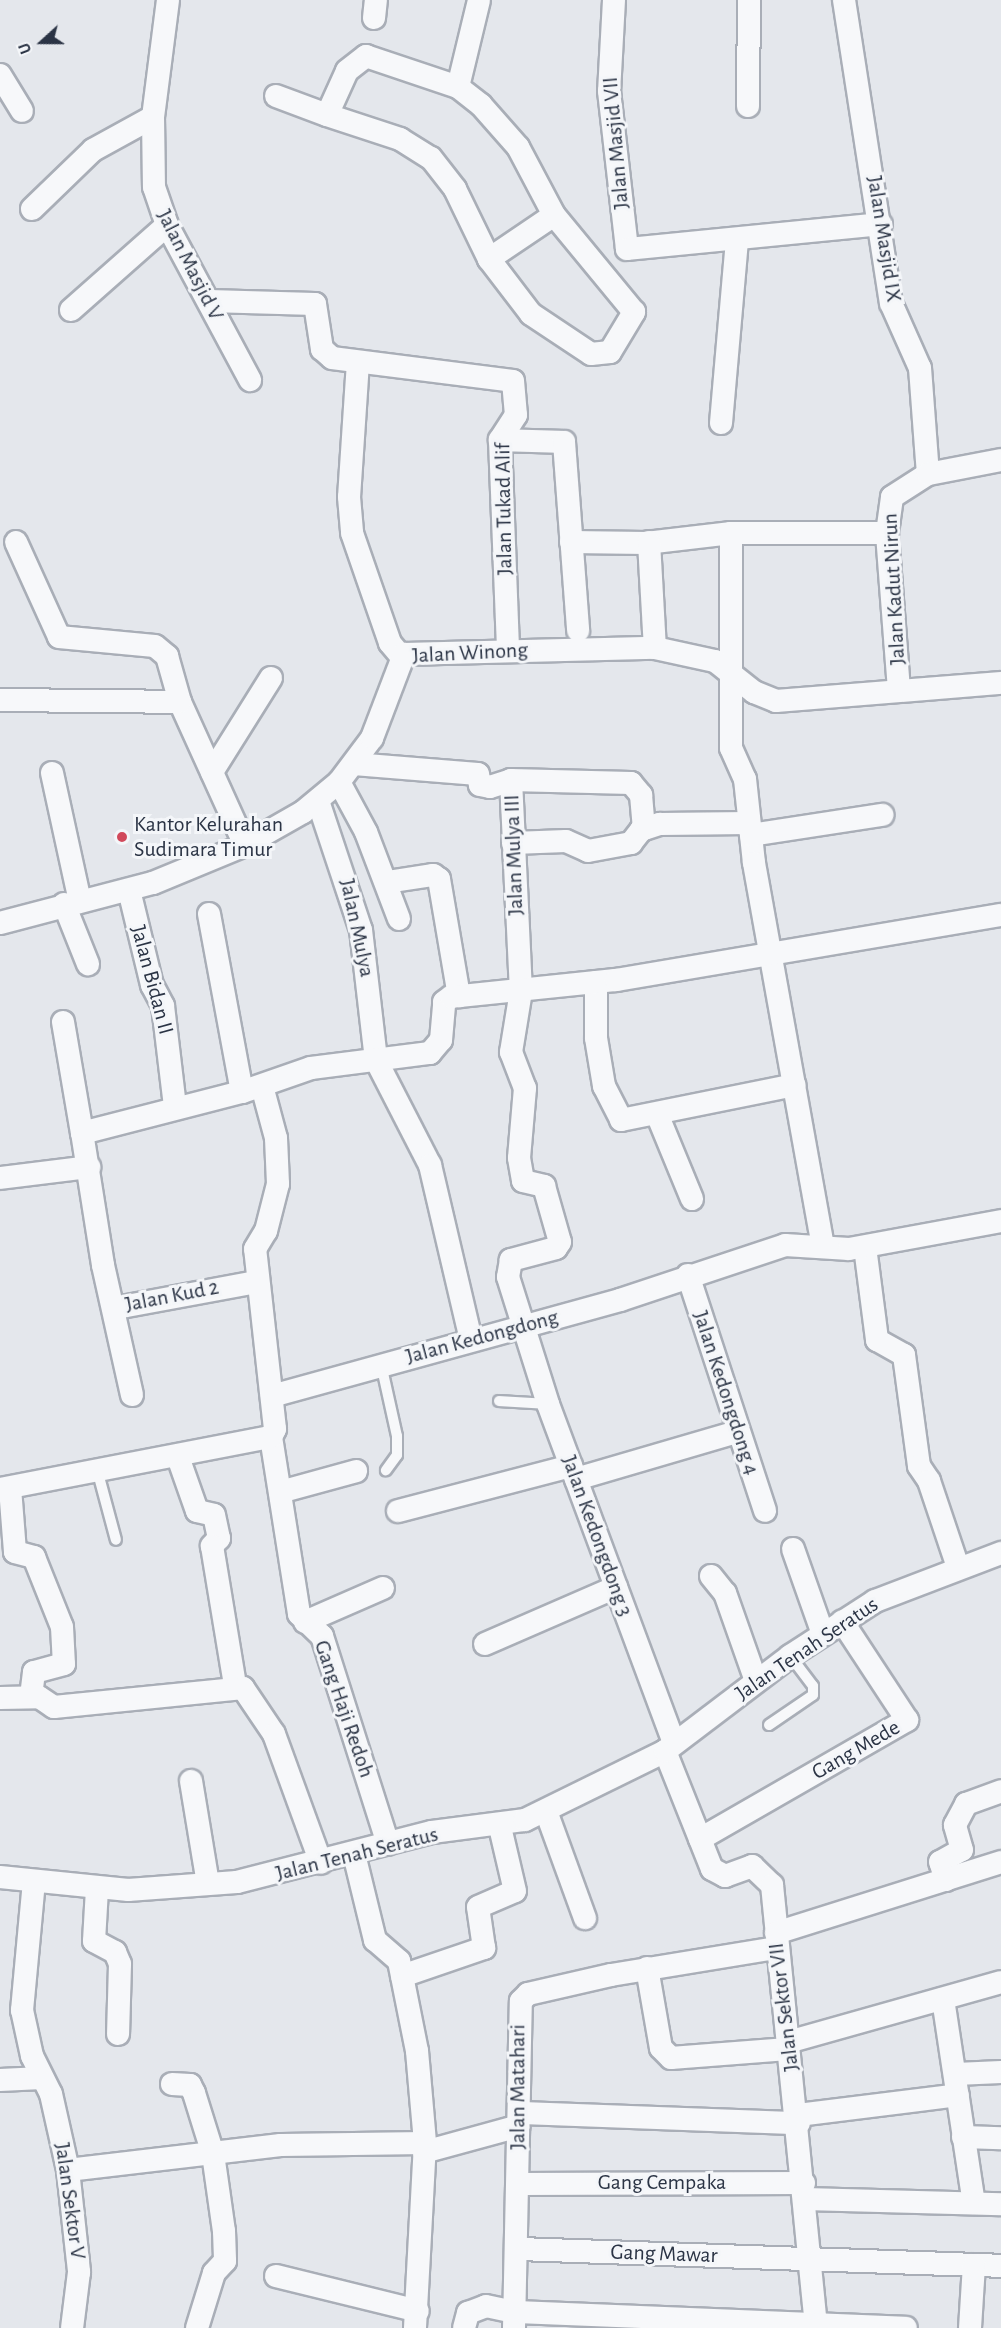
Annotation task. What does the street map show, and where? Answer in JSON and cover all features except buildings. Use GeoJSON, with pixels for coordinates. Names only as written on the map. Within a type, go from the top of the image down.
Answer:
{"type":"FeatureCollection","features":[{"type":"Feature","properties":{"kind":"street","name":"Jalan Masjid V"},"geometry":{"type":"LineString","coordinates":[[168,0],[153,117],[154,187],[167,225],[250,380]]}},
{"type":"Feature","properties":{"kind":"street"},"geometry":{"type":"LineString","coordinates":[[458,87],[479,0]]}},
{"type":"Feature","properties":{"kind":"street","name":"Jalan Masjid VII"},"geometry":{"type":"LineString","coordinates":[[614,0],[609,91],[627,249],[737,240]]}},
{"type":"Feature","properties":{"kind":"street"},"geometry":{"type":"LineString","coordinates":[[748,106],[749,0]]}},
{"type":"Feature","properties":{"kind":"street","name":"Jalan Masjid IX"},"geometry":{"type":"LineString","coordinates":[[844,0],[881,224],[891,303],[920,368],[928,474]]}},
{"type":"Feature","properties":{"kind":"street"},"geometry":{"type":"LineString","coordinates":[[276,96],[327,115],[400,139],[431,158],[454,189],[489,259],[554,334],[591,354],[610,352],[634,312],[554,215],[512,139],[458,87],[366,56],[347,71],[327,115]]}},
{"type":"Feature","properties":{"kind":"street"},"geometry":{"type":"LineString","coordinates":[[0,75],[22,111]]}},
{"type":"Feature","properties":{"kind":"street"},"geometry":{"type":"LineString","coordinates":[[32,209],[93,150],[153,117]]}},
{"type":"Feature","properties":{"kind":"street"},"geometry":{"type":"LineString","coordinates":[[489,259],[554,215]]}},
{"type":"Feature","properties":{"kind":"street"},"geometry":{"type":"LineString","coordinates":[[721,423],[737,240],[881,224]]}},
{"type":"Feature","properties":{"kind":"street"},"geometry":{"type":"LineString","coordinates":[[71,310],[167,225]]}},
{"type":"Feature","properties":{"kind":"street","name":"Jalan Tukad Alif"},"geometry":{"type":"LineString","coordinates":[[209,301],[318,305],[324,352],[358,362],[468,378],[509,379],[516,386],[516,415],[500,440],[508,651]]}},
{"type":"Feature","properties":{"kind":"street"},"geometry":{"type":"LineString","coordinates":[[358,362],[349,497],[352,533],[390,643],[401,657]]}},
{"type":"Feature","properties":{"kind":"street"},"geometry":{"type":"LineString","coordinates":[[500,440],[564,442],[578,630]]}},
{"type":"Feature","properties":{"kind":"street","name":"Jalan Kadut Nirun"},"geometry":{"type":"LineString","coordinates":[[898,690],[887,533],[892,497],[928,474],[1001,460]]}},
{"type":"Feature","properties":{"kind":"street"},"geometry":{"type":"LineString","coordinates":[[571,542],[649,542],[731,533],[887,533]]}},
{"type":"Feature","properties":{"kind":"street"},"geometry":{"type":"LineString","coordinates":[[731,533],[734,675],[732,748],[745,779],[750,829],[823,1245]]}},
{"type":"Feature","properties":{"kind":"street"},"geometry":{"type":"LineString","coordinates":[[16,542],[59,637],[161,649],[180,702],[245,845]]}},
{"type":"Feature","properties":{"kind":"street"},"geometry":{"type":"LineString","coordinates":[[649,542],[655,648]]}},
{"type":"Feature","properties":{"kind":"street","name":"Jalan Winong"},"geometry":{"type":"LineString","coordinates":[[0,923],[129,890],[245,845],[318,801],[339,782],[354,764],[385,709],[401,657],[508,651],[655,648],[715,661],[776,701],[1001,683]]}},
{"type":"Feature","properties":{"kind":"street"},"geometry":{"type":"LineString","coordinates":[[212,772],[271,678]]}},
{"type":"Feature","properties":{"kind":"street"},"geometry":{"type":"LineString","coordinates":[[0,700],[180,702]]}},
{"type":"Feature","properties":{"kind":"street","name":"Jalan Mulya III"},"geometry":{"type":"LineString","coordinates":[[354,764],[478,774],[480,785],[490,787],[512,780],[521,991],[511,1052],[525,1088],[519,1162],[524,1182],[544,1186],[560,1242],[508,1263],[523,1328]]}},
{"type":"Feature","properties":{"kind":"street"},"geometry":{"type":"LineString","coordinates":[[52,772],[72,903],[88,964]]}},
{"type":"Feature","properties":{"kind":"street"},"geometry":{"type":"LineString","coordinates":[[512,780],[631,783],[641,795],[644,829]]}},
{"type":"Feature","properties":{"kind":"street"},"geometry":{"type":"LineString","coordinates":[[339,782],[387,882],[399,919]]}},
{"type":"Feature","properties":{"kind":"street","name":"Jalan Mulya"},"geometry":{"type":"LineString","coordinates":[[318,801],[361,930],[376,1060]]}},
{"type":"Feature","properties":{"kind":"street"},"geometry":{"type":"LineString","coordinates":[[513,843],[566,841],[588,851],[631,843],[644,829],[675,823],[750,829],[882,815]]}},
{"type":"Feature","properties":{"kind":"street"},"geometry":{"type":"LineString","coordinates":[[387,882],[433,875],[439,879],[459,996]]}},
{"type":"Feature","properties":{"kind":"street","name":"Jalan Bidan II"},"geometry":{"type":"LineString","coordinates":[[129,890],[152,985],[164,1006],[175,1107]]}},
{"type":"Feature","properties":{"kind":"street"},"geometry":{"type":"LineString","coordinates":[[31,1697],[34,1672],[64,1664],[62,1627],[34,1557],[15,1552],[5,1488],[98,1473],[271,1437],[272,1396],[256,1282],[256,1244],[266,1231],[278,1184],[276,1138],[252,1089],[208,914]]}},
{"type":"Feature","properties":{"kind":"street"},"geometry":{"type":"LineString","coordinates":[[82,1133],[175,1107],[252,1089],[311,1068],[376,1060],[436,1048],[444,1027],[444,1002],[459,996],[596,982],[1001,915]]}},
{"type":"Feature","properties":{"kind":"street"},"geometry":{"type":"LineString","coordinates":[[596,982],[596,1038],[609,1102],[621,1120],[795,1085]]}},
{"type":"Feature","properties":{"kind":"street","name":"Jalan Kud 2"},"geometry":{"type":"LineString","coordinates":[[63,1022],[89,1167],[103,1265],[116,1308],[256,1282]]}},
{"type":"Feature","properties":{"kind":"street"},"geometry":{"type":"LineString","coordinates":[[376,1060],[430,1165],[471,1340]]}},
{"type":"Feature","properties":{"kind":"street"},"geometry":{"type":"LineString","coordinates":[[657,1113],[692,1200]]}},
{"type":"Feature","properties":{"kind":"street"},"geometry":{"type":"LineString","coordinates":[[0,1178],[89,1167]]}},
{"type":"Feature","properties":{"kind":"street","name":"Jalan Kedongdong"},"geometry":{"type":"LineString","coordinates":[[272,1396],[381,1364],[523,1328],[785,1245],[865,1247],[1001,1221]]}},
{"type":"Feature","properties":{"kind":"street"},"geometry":{"type":"LineString","coordinates":[[865,1247],[877,1340],[904,1355],[917,1461],[958,1567]]}},
{"type":"Feature","properties":{"kind":"street","name":"Jalan Kedongdong 4"},"geometry":{"type":"LineString","coordinates":[[688,1275],[765,1511]]}},
{"type":"Feature","properties":{"kind":"street"},"geometry":{"type":"LineString","coordinates":[[116,1308],[132,1395]]}},
{"type":"Feature","properties":{"kind":"street","name":"Jalan Kedongdong 3"},"geometry":{"type":"LineString","coordinates":[[523,1328],[548,1404],[616,1587],[669,1747]]}},
{"type":"Feature","properties":{"kind":"street"},"geometry":{"type":"LineString","coordinates":[[398,1511],[574,1473],[738,1432]]}},
{"type":"Feature","properties":{"kind":"street","name":"Gang Haji Redoh"},"geometry":{"type":"LineString","coordinates":[[271,1437],[305,1622],[323,1638],[388,1844]]}},
{"type":"Feature","properties":{"kind":"street"},"geometry":{"type":"LineString","coordinates":[[178,1457],[196,1510],[214,1515],[219,1538],[212,1548],[235,1685]]}},
{"type":"Feature","properties":{"kind":"street"},"geometry":{"type":"LineString","coordinates":[[280,1492],[356,1472]]}},
{"type":"Feature","properties":{"kind":"street"},"geometry":{"type":"LineString","coordinates":[[793,1549],[823,1634]]}},
{"type":"Feature","properties":{"kind":"street","name":"Jalan Tenah Seratus"},"geometry":{"type":"LineString","coordinates":[[0,1877],[97,1889],[208,1884],[321,1863],[432,1832],[500,1827],[546,1811],[669,1747],[790,1656],[842,1621],[908,1585],[1001,1553]]}},
{"type":"Feature","properties":{"kind":"street"},"geometry":{"type":"LineString","coordinates":[[711,1576],[725,1593],[756,1681]]}},
{"type":"Feature","properties":{"kind":"street"},"geometry":{"type":"LineString","coordinates":[[485,1644],[616,1587]]}},
{"type":"Feature","properties":{"kind":"street"},"geometry":{"type":"LineString","coordinates":[[305,1622],[383,1588]]}},
{"type":"Feature","properties":{"kind":"street","name":"Gang Mede"},"geometry":{"type":"LineString","coordinates":[[700,1839],[907,1720],[842,1621]]}},
{"type":"Feature","properties":{"kind":"street"},"geometry":{"type":"LineString","coordinates":[[0,1698],[31,1697],[54,1707],[235,1685],[252,1696],[274,1734],[321,1863]]}},
{"type":"Feature","properties":{"kind":"street","name":"Jalan Sektor VII"},"geometry":{"type":"LineString","coordinates":[[669,1747],[700,1839],[718,1875],[752,1866],[768,1878],[798,2119],[816,2325]]}},
{"type":"Feature","properties":{"kind":"street"},"geometry":{"type":"LineString","coordinates":[[191,1780],[208,1884]]}},
{"type":"Feature","properties":{"kind":"street"},"geometry":{"type":"LineString","coordinates":[[946,1880],[940,1862],[962,1850],[955,1825],[966,1804],[1001,1791]]}},
{"type":"Feature","properties":{"kind":"street"},"geometry":{"type":"LineString","coordinates":[[546,1811],[585,1918]]}},
{"type":"Feature","properties":{"kind":"street"},"geometry":{"type":"LineString","coordinates":[[402,1976],[484,1948],[478,1907],[515,1891],[500,1827]]}},
{"type":"Feature","properties":{"kind":"street"},"geometry":{"type":"LineString","coordinates":[[276,2276],[416,2320],[425,2147],[417,2051],[397,1956],[375,1940],[354,1854]]}},
{"type":"Feature","properties":{"kind":"street","name":"Jalan Matahari"},"geometry":{"type":"LineString","coordinates":[[515,2320],[519,2249],[521,2120],[518,2011],[524,1997],[776,1940],[1001,1863]]}},
{"type":"Feature","properties":{"kind":"street","name":"Jalan Sektor V"},"geometry":{"type":"LineString","coordinates":[[34,1881],[22,2010],[42,2078],[51,2094],[68,2170],[79,2272],[72,2328]]}},
{"type":"Feature","properties":{"kind":"street"},"geometry":{"type":"LineString","coordinates":[[97,1889],[94,1941],[119,1959],[118,2034]]}},
{"type":"Feature","properties":{"kind":"street"},"geometry":{"type":"LineString","coordinates":[[647,1968],[661,2048],[671,2058],[788,2046],[1001,1982]]}},
{"type":"Feature","properties":{"kind":"street"},"geometry":{"type":"LineString","coordinates":[[943,1999],[974,2204]]}},
{"type":"Feature","properties":{"kind":"street"},"geometry":{"type":"LineString","coordinates":[[68,2170],[281,2145],[425,2147],[521,2120],[798,2119],[1001,2072]]}},
{"type":"Feature","properties":{"kind":"street"},"geometry":{"type":"LineString","coordinates":[[0,2080],[42,2078]]}},
{"type":"Feature","properties":{"kind":"street"},"geometry":{"type":"LineString","coordinates":[[172,2084],[190,2085],[213,2154],[226,2254],[196,2328]]}},
{"type":"Feature","properties":{"kind":"street"},"geometry":{"type":"LineString","coordinates":[[963,2137],[1001,2138]]}},
{"type":"Feature","properties":{"kind":"street","name":"Gang Cempaka"},"geometry":{"type":"LineString","coordinates":[[520,2184],[804,2191],[1001,2204]]}},
{"type":"Feature","properties":{"kind":"street","name":"Gang Mawar"},"geometry":{"type":"LineString","coordinates":[[519,2249],[1001,2266]]}},
{"type":"Feature","properties":{"kind":"street"},"geometry":{"type":"LineString","coordinates":[[969,2328],[974,2265]]}},
{"type":"Feature","properties":{"kind":"street"},"geometry":{"type":"LineString","coordinates":[[464,2328],[468,2313],[477,2307],[515,2320],[906,2328]]}},
{"type":"Feature","properties":{"kind":"lane"},"geometry":{"type":"LineString","coordinates":[[381,1364],[397,1436],[397,1455],[386,1470]]}},
{"type":"Feature","properties":{"kind":"lane"},"geometry":{"type":"LineString","coordinates":[[500,1401],[548,1404]]}},
{"type":"Feature","properties":{"kind":"lane"},"geometry":{"type":"LineString","coordinates":[[98,1473],[116,1540]]}},
{"type":"Feature","properties":{"kind":"lane"},"geometry":{"type":"LineString","coordinates":[[770,1725],[813,1695],[813,1686],[790,1656]]}},
{"type":"Feature","properties":{"kind":"place","name":"Kantor Kelurahan Sudimara Timur"},"geometry":{"type":"Point","coordinates":[122,837]}}]}
